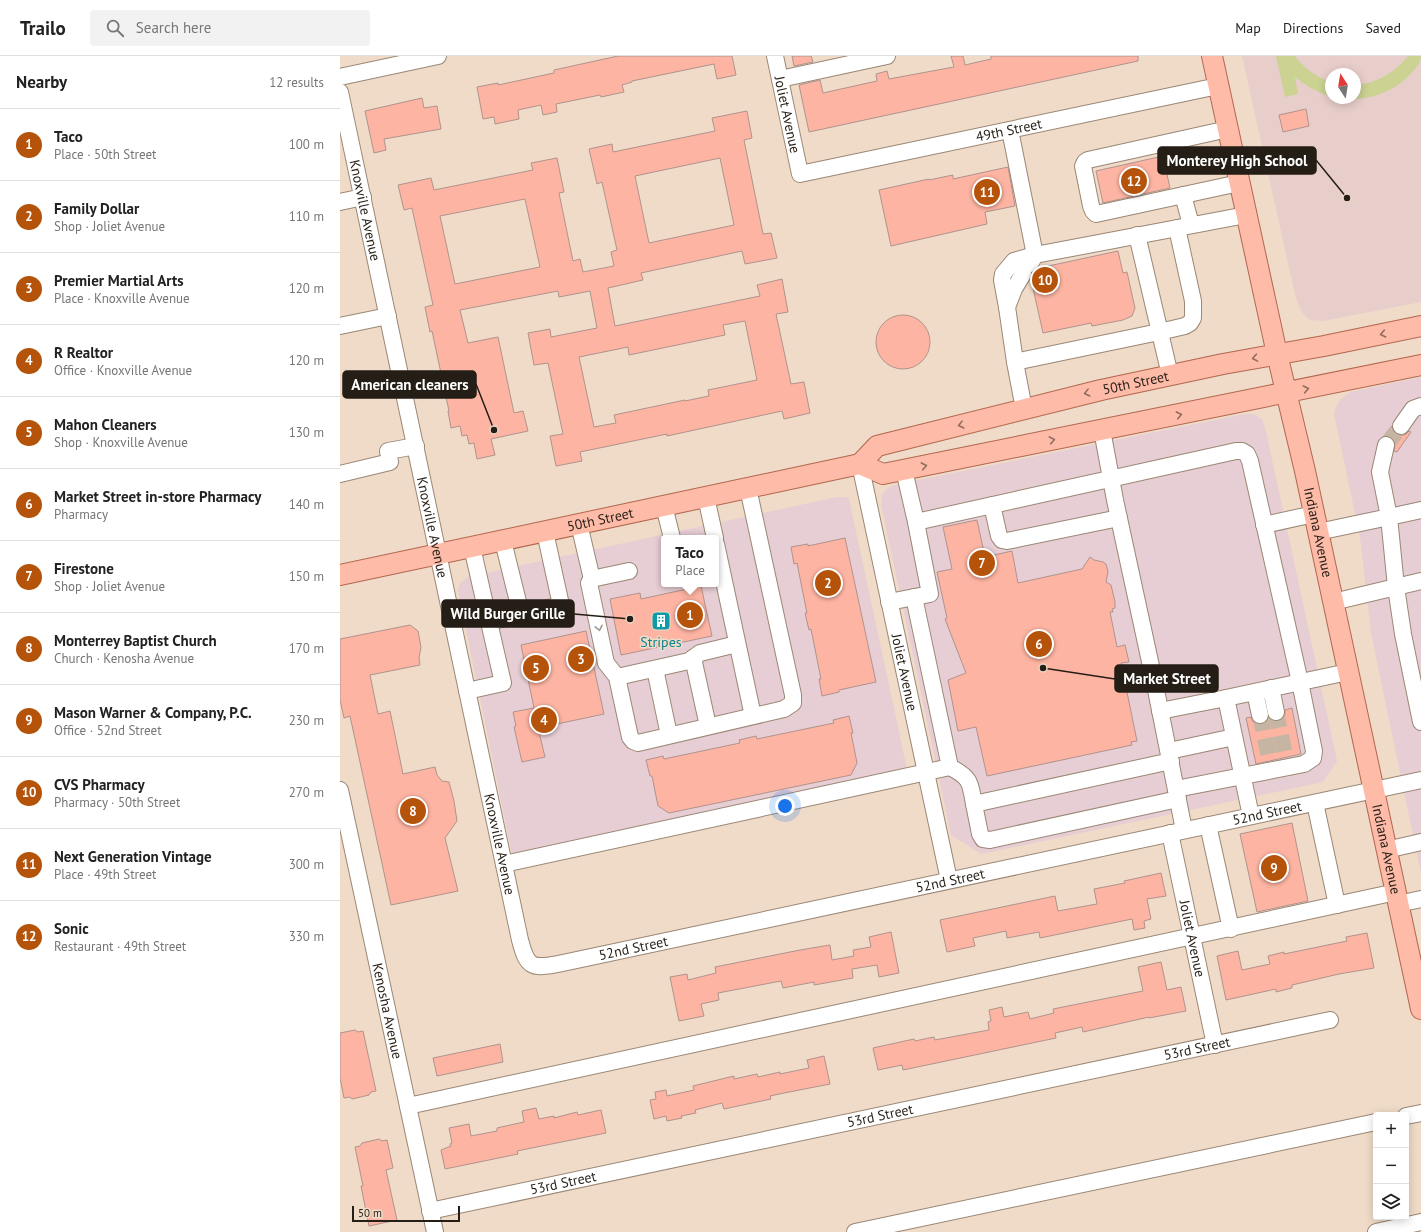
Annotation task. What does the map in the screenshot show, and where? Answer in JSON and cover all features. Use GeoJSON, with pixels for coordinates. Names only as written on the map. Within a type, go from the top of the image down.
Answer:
{"type":"FeatureCollection","features":[{"type":"Feature","properties":{"kind":"main road","name":"Indiana Avenue"},"geometry":{"type":"LineString","coordinates":[[1212,56],[1246,215],[1316,523],[1421,1009]]}},
{"type":"Feature","properties":{"kind":"main road","name":"50th Street"},"geometry":{"type":"LineString","coordinates":[[340,576],[860,464],[877,446],[1101,390],[1421,326]]}},
{"type":"Feature","properties":{"kind":"main road"},"geometry":{"type":"LineString","coordinates":[[860,464],[883,474],[1421,365]]}},
{"type":"Feature","properties":{"kind":"street"},"geometry":{"type":"LineString","coordinates":[[340,77],[438,56]]}},
{"type":"Feature","properties":{"kind":"street","name":"Joliet Avenue"},"geometry":{"type":"LineString","coordinates":[[775,56],[800,174]]}},
{"type":"Feature","properties":{"kind":"street"},"geometry":{"type":"LineString","coordinates":[[780,79],[887,56]]}},
{"type":"Feature","properties":{"kind":"street","name":"49th Street"},"geometry":{"type":"LineString","coordinates":[[800,174],[1218,86]]}},
{"type":"Feature","properties":{"kind":"street","name":"Knoxville Avenue"},"geometry":{"type":"LineString","coordinates":[[340,97],[416,446],[520,940],[524,957],[528,962]]}},
{"type":"Feature","properties":{"kind":"street"},"geometry":{"type":"LineString","coordinates":[[1228,129],[1088,160],[1083,166],[1091,206],[1096,214],[1239,183]]}},
{"type":"Feature","properties":{"kind":"street"},"geometry":{"type":"LineString","coordinates":[[1007,307],[1014,289],[1029,265],[1010,130]]}},
{"type":"Feature","properties":{"kind":"street"},"geometry":{"type":"LineString","coordinates":[[1015,362],[1159,332],[1185,326],[1190,323],[1193,318],[1193,301],[1184,226],[1183,195]]}},
{"type":"Feature","properties":{"kind":"street"},"geometry":{"type":"LineString","coordinates":[[340,202],[362,197]]}},
{"type":"Feature","properties":{"kind":"street"},"geometry":{"type":"LineString","coordinates":[[1024,409],[1002,280],[1003,274],[1014,261],[1029,265],[1137,235],[1246,215]]}},
{"type":"Feature","properties":{"kind":"street"},"geometry":{"type":"LineString","coordinates":[[1137,235],[1170,375]]}},
{"type":"Feature","properties":{"kind":"street"},"geometry":{"type":"LineString","coordinates":[[340,326],[388,316]]}},
{"type":"Feature","properties":{"kind":"street"},"geometry":{"type":"LineString","coordinates":[[1401,426],[1413,409],[1421,406]]}},
{"type":"Feature","properties":{"kind":"street","name":"Joliet Avenue"},"geometry":{"type":"LineString","coordinates":[[1102,430],[1177,794],[1177,832],[1192,937],[1215,1045]]}},
{"type":"Feature","properties":{"kind":"street"},"geometry":{"type":"LineString","coordinates":[[1386,445],[1380,472],[1389,517],[1396,587],[1403,634],[1421,722]]}},
{"type":"Feature","properties":{"kind":"street"},"geometry":{"type":"LineString","coordinates":[[340,474],[390,462],[388,451],[416,446]]}},
{"type":"Feature","properties":{"kind":"street"},"geometry":{"type":"LineString","coordinates":[[504,864],[950,767],[961,773],[970,782],[980,834],[983,839],[990,840],[1177,794],[1279,765],[1304,764],[1313,758],[1314,751],[1300,682],[1250,461],[1247,454],[1242,451],[1111,478],[916,522]]}},
{"type":"Feature","properties":{"kind":"street","name":"Joliet Avenue"},"geometry":{"type":"LineString","coordinates":[[860,464],[949,880]]}},
{"type":"Feature","properties":{"kind":"street"},"geometry":{"type":"LineString","coordinates":[[889,602],[930,594],[904,470]]}},
{"type":"Feature","properties":{"kind":"street"},"geometry":{"type":"LineString","coordinates":[[592,578],[589,583],[606,663],[617,677],[630,737],[633,742],[638,743],[784,709],[792,703],[793,695],[748,488]]}},
{"type":"Feature","properties":{"kind":"street"},"geometry":{"type":"LineString","coordinates":[[706,497],[714,535]]}},
{"type":"Feature","properties":{"kind":"street"},"geometry":{"type":"LineString","coordinates":[[992,505],[999,536],[1002,540],[1007,541],[1119,518]]}},
{"type":"Feature","properties":{"kind":"street"},"geometry":{"type":"LineString","coordinates":[[664,506],[671,535]]}},
{"type":"Feature","properties":{"kind":"street"},"geometry":{"type":"LineString","coordinates":[[1264,525],[1316,523],[1389,517],[1421,510]]}},
{"type":"Feature","properties":{"kind":"street"},"geometry":{"type":"LineString","coordinates":[[579,524],[590,575],[592,578]]}},
{"type":"Feature","properties":{"kind":"street"},"geometry":{"type":"LineString","coordinates":[[489,622],[561,605],[545,532]]}},
{"type":"Feature","properties":{"kind":"street"},"geometry":{"type":"LineString","coordinates":[[503,540],[521,614]]}},
{"type":"Feature","properties":{"kind":"street"},"geometry":{"type":"LineString","coordinates":[[468,691],[502,683],[472,547]]}},
{"type":"Feature","properties":{"kind":"street"},"geometry":{"type":"LineString","coordinates":[[719,558],[753,716]]}},
{"type":"Feature","properties":{"kind":"street"},"geometry":{"type":"LineString","coordinates":[[592,578],[629,571]]}},
{"type":"Feature","properties":{"kind":"street"},"geometry":{"type":"LineString","coordinates":[[1333,602],[1421,581]]}},
{"type":"Feature","properties":{"kind":"street"},"geometry":{"type":"LineString","coordinates":[[914,597],[950,767]]}},
{"type":"Feature","properties":{"kind":"street"},"geometry":{"type":"LineString","coordinates":[[617,677],[689,661],[700,653],[737,644]]}},
{"type":"Feature","properties":{"kind":"street"},"geometry":{"type":"LineString","coordinates":[[693,658],[708,726]]}},
{"type":"Feature","properties":{"kind":"street"},"geometry":{"type":"LineString","coordinates":[[655,668],[669,735]]}},
{"type":"Feature","properties":{"kind":"street"},"geometry":{"type":"LineString","coordinates":[[1160,711],[1348,672]]}},
{"type":"Feature","properties":{"kind":"street"},"geometry":{"type":"LineString","coordinates":[[1270,688],[1276,712]]}},
{"type":"Feature","properties":{"kind":"street"},"geometry":{"type":"LineString","coordinates":[[1255,692],[1260,715]]}},
{"type":"Feature","properties":{"kind":"street"},"geometry":{"type":"LineString","coordinates":[[1226,698],[1251,816]]}},
{"type":"Feature","properties":{"kind":"street"},"geometry":{"type":"LineString","coordinates":[[974,804],[1170,756],[1234,737]]}},
{"type":"Feature","properties":{"kind":"street","name":"52nd Street"},"geometry":{"type":"LineString","coordinates":[[528,962],[534,966],[541,967],[558,964],[1421,780]]}},
{"type":"Feature","properties":{"kind":"street","name":"Kenosha Avenue"},"geometry":{"type":"LineString","coordinates":[[340,790],[435,1232]]}},
{"type":"Feature","properties":{"kind":"street"},"geometry":{"type":"LineString","coordinates":[[1315,803],[1337,905]]}},
{"type":"Feature","properties":{"kind":"street"},"geometry":{"type":"LineString","coordinates":[[1208,825],[1231,929]]}},
{"type":"Feature","properties":{"kind":"street"},"geometry":{"type":"LineString","coordinates":[[1386,850],[1421,842]]}},
{"type":"Feature","properties":{"kind":"street"},"geometry":{"type":"LineString","coordinates":[[408,1106],[1337,905],[1397,898],[1421,899]]}},
{"type":"Feature","properties":{"kind":"street","name":"53rd Street"},"geometry":{"type":"LineString","coordinates":[[430,1212],[1330,1020]]}},
{"type":"Feature","properties":{"kind":"street"},"geometry":{"type":"LineString","coordinates":[[1409,1115],[1421,1113]]}},
{"type":"Feature","properties":{"kind":"street"},"geometry":{"type":"LineString","coordinates":[[855,1232],[1373,1123]]}},
{"type":"Feature","properties":{"kind":"street"},"geometry":{"type":"LineString","coordinates":[[1376,1232],[1421,1222]]}},
{"type":"Feature","properties":{"kind":"shaded area"},"geometry":{"type":"Polygon","coordinates":[[[1242,56],[1421,56],[1421,302],[1323,321],[1310,320],[1303,314],[1296,299],[1242,56]]]}},
{"type":"Feature","properties":{"kind":"shaded area"},"geometry":{"type":"Polygon","coordinates":[[[1421,377],[1421,873],[1371,632],[1360,537],[1334,414],[1340,400],[1350,392],[1421,377]]]}},
{"type":"Feature","properties":{"kind":"shaded area"},"geometry":{"type":"Polygon","coordinates":[[[1250,414],[1262,419],[1265,427],[1337,761],[1323,782],[981,854],[951,835],[881,504],[882,494],[894,485],[1250,414]]]}},
{"type":"Feature","properties":{"kind":"shaded area"},"geometry":{"type":"Polygon","coordinates":[[[837,497],[846,497],[849,499],[907,769],[512,854],[458,591],[461,582],[468,577],[661,535],[661,587],[719,587],[719,535],[662,535],[837,497]]]}},
{"type":"Feature","properties":{"kind":"green space"},"geometry":{"type":"Polygon","coordinates":[[[1276,56],[1295,56],[1302,65],[1325,80],[1325,95],[1295,77],[1298,94],[1285,97],[1276,56]]]}},
{"type":"Feature","properties":{"kind":"green space"},"geometry":{"type":"Polygon","coordinates":[[[1408,56],[1421,56],[1419,63],[1414,70],[1399,84],[1380,94],[1361,99],[1361,84],[1384,76],[1397,68],[1408,56]]]}},
{"type":"Feature","properties":{"kind":"building"},"geometry":{"type":"Polygon","coordinates":[[[618,56],[732,56],[736,75],[717,79],[714,64],[632,81],[622,85],[624,92],[601,97],[600,95],[556,104],[557,112],[543,115],[541,105],[518,110],[519,119],[495,124],[494,117],[483,119],[477,87],[498,83],[498,85],[554,73],[554,70],[618,56]]]}},
{"type":"Feature","properties":{"kind":"building"},"geometry":{"type":"Polygon","coordinates":[[[792,56],[811,56],[813,62],[794,66],[792,56]]]}},
{"type":"Feature","properties":{"kind":"building"},"geometry":{"type":"Polygon","coordinates":[[[951,56],[963,56],[965,65],[991,59],[991,56],[1138,56],[1138,61],[809,132],[799,85],[820,80],[823,93],[877,81],[876,74],[887,71],[889,79],[954,67],[951,56]]]}},
{"type":"Feature","properties":{"kind":"building"},"geometry":{"type":"Polygon","coordinates":[[[422,98],[424,108],[437,106],[441,129],[384,139],[386,150],[374,153],[365,111],[422,98]]]}},
{"type":"Feature","properties":{"kind":"building"},"geometry":{"type":"Polygon","coordinates":[[[1306,109],[1309,126],[1283,132],[1279,115],[1306,109]]]}},
{"type":"Feature","properties":{"kind":"building"},"geometry":{"type":"Polygon","coordinates":[[[747,111],[752,138],[744,140],[763,234],[771,233],[777,258],[745,264],[742,251],[641,273],[643,280],[608,288],[615,326],[760,296],[757,285],[782,279],[788,312],[776,314],[791,384],[804,382],[810,413],[784,419],[782,411],[667,436],[667,434],[580,452],[582,461],[556,466],[550,436],[563,434],[548,363],[534,365],[528,333],[550,329],[551,337],[597,328],[590,291],[559,297],[558,291],[460,310],[468,343],[498,337],[514,413],[523,411],[528,431],[491,439],[495,455],[477,459],[474,443],[469,444],[467,435],[462,436],[460,426],[451,428],[449,411],[432,331],[430,332],[425,307],[433,305],[412,208],[404,210],[398,185],[431,178],[434,190],[533,170],[531,163],[557,158],[564,192],[559,193],[573,261],[580,259],[583,272],[614,266],[611,252],[617,250],[602,182],[597,184],[589,149],[612,144],[613,152],[715,131],[712,118],[747,111]],[[720,158],[635,176],[649,243],[734,225],[720,158]],[[525,199],[440,216],[455,284],[540,267],[525,199]],[[745,321],[723,325],[725,335],[629,355],[628,347],[579,357],[594,427],[616,423],[614,415],[709,396],[708,390],[757,380],[745,321]]]}},
{"type":"Feature","properties":{"kind":"building"},"geometry":{"type":"Polygon","coordinates":[[[1163,156],[1170,188],[1103,203],[1096,171],[1163,156]]]}},
{"type":"Feature","properties":{"kind":"building"},"geometry":{"type":"Polygon","coordinates":[[[1008,167],[1015,206],[985,212],[987,224],[891,246],[879,190],[953,175],[953,179],[1008,167]]]}},
{"type":"Feature","properties":{"kind":"building"},"geometry":{"type":"Polygon","coordinates":[[[1118,251],[1123,273],[1127,272],[1135,308],[1132,316],[1123,320],[1092,326],[1091,323],[1043,333],[1031,279],[1032,273],[1039,268],[1118,251]]]}},
{"type":"Feature","properties":{"kind":"building"},"geometry":{"type":"Polygon","coordinates":[[[898,315],[908,315],[918,319],[926,327],[930,337],[930,347],[926,357],[918,365],[908,369],[898,369],[888,365],[880,357],[876,347],[876,337],[880,327],[888,319],[898,315]]]}},
{"type":"Feature","properties":{"kind":"building"},"geometry":{"type":"Polygon","coordinates":[[[1392,426],[1395,434],[1405,435],[1409,431],[1411,432],[1397,452],[1394,451],[1395,443],[1393,438],[1385,436],[1392,426]]]}},
{"type":"Feature","properties":{"kind":"building"},"geometry":{"type":"Polygon","coordinates":[[[977,520],[985,557],[1012,551],[1018,583],[1082,569],[1090,557],[1106,564],[1108,572],[1106,582],[1111,585],[1115,602],[1115,608],[1112,609],[1113,612],[1110,612],[1117,647],[1125,645],[1129,662],[1121,663],[1137,741],[1131,742],[1132,745],[987,776],[976,727],[958,731],[948,680],[966,673],[945,619],[947,618],[937,572],[952,569],[943,527],[977,520]]]}},
{"type":"Feature","properties":{"kind":"building"},"geometry":{"type":"Polygon","coordinates":[[[845,538],[876,682],[839,690],[839,692],[822,696],[819,679],[821,679],[811,629],[809,630],[797,563],[794,564],[791,547],[808,544],[808,546],[845,538]]]}},
{"type":"Feature","properties":{"kind":"building"},"geometry":{"type":"Polygon","coordinates":[[[701,587],[712,636],[621,655],[610,599],[640,593],[641,599],[701,587]]]}},
{"type":"Feature","properties":{"kind":"building"},"geometry":{"type":"Polygon","coordinates":[[[410,625],[418,631],[421,647],[419,658],[420,665],[370,675],[378,714],[390,711],[403,774],[435,767],[437,775],[442,781],[449,782],[457,821],[445,838],[458,891],[391,905],[350,716],[344,718],[340,700],[340,639],[410,625]]]}},
{"type":"Feature","properties":{"kind":"building"},"geometry":{"type":"Polygon","coordinates":[[[586,631],[604,714],[538,728],[545,757],[522,762],[514,727],[516,726],[513,712],[534,708],[521,645],[586,631]]]}},
{"type":"Feature","properties":{"kind":"building"},"geometry":{"type":"Polygon","coordinates":[[[1292,708],[1301,754],[1256,764],[1246,718],[1251,717],[1253,722],[1257,724],[1266,722],[1269,718],[1273,721],[1278,721],[1285,715],[1285,710],[1292,708]]]}},
{"type":"Feature","properties":{"kind":"building"},"geometry":{"type":"Polygon","coordinates":[[[849,716],[857,763],[851,775],[669,813],[658,806],[652,776],[650,776],[646,760],[663,756],[664,759],[740,743],[739,740],[756,736],[757,739],[834,723],[833,720],[849,716]]]}},
{"type":"Feature","properties":{"kind":"building"},"geometry":{"type":"Polygon","coordinates":[[[1292,823],[1308,901],[1257,912],[1240,834],[1292,823]]]}},
{"type":"Feature","properties":{"kind":"building"},"geometry":{"type":"Polygon","coordinates":[[[1161,873],[1166,896],[1147,899],[1151,919],[1144,921],[1145,928],[1134,930],[1132,919],[1040,938],[1039,932],[1007,938],[1006,931],[973,938],[975,946],[947,952],[940,920],[1055,896],[1058,911],[1097,904],[1094,889],[1125,883],[1124,881],[1161,873]]]}},
{"type":"Feature","properties":{"kind":"building"},"geometry":{"type":"Polygon","coordinates":[[[891,932],[899,973],[879,977],[877,965],[852,969],[853,978],[814,985],[814,982],[783,988],[781,981],[718,993],[719,1000],[701,1004],[704,1016],[679,1021],[670,977],[687,974],[688,980],[716,973],[715,967],[830,945],[832,960],[854,956],[853,950],[871,947],[869,937],[891,932]]]}},
{"type":"Feature","properties":{"kind":"building"},"geometry":{"type":"Polygon","coordinates":[[[1367,933],[1374,968],[1339,974],[1292,985],[1292,988],[1276,992],[1276,989],[1226,1000],[1217,956],[1238,951],[1242,970],[1270,964],[1268,956],[1347,941],[1346,937],[1367,933]]]}},
{"type":"Feature","properties":{"kind":"building"},"geometry":{"type":"Polygon","coordinates":[[[1161,962],[1167,990],[1181,987],[1186,1011],[1149,1017],[1083,1032],[1082,1027],[1055,1033],[1056,1038],[903,1070],[902,1065],[878,1070],[873,1048],[914,1039],[915,1041],[934,1037],[935,1040],[989,1030],[988,1022],[991,1021],[989,1010],[1002,1007],[1004,1017],[1028,1012],[1030,1019],[1054,1013],[1053,1009],[1143,991],[1138,967],[1161,962]]]}},
{"type":"Feature","properties":{"kind":"building"},"geometry":{"type":"Polygon","coordinates":[[[355,1030],[358,1032],[363,1031],[376,1091],[371,1092],[369,1095],[352,1099],[350,1097],[344,1098],[340,1078],[340,1033],[355,1030]]]}},
{"type":"Feature","properties":{"kind":"building"},"geometry":{"type":"Polygon","coordinates":[[[500,1044],[503,1062],[437,1076],[433,1058],[500,1044]]]}},
{"type":"Feature","properties":{"kind":"building"},"geometry":{"type":"Polygon","coordinates":[[[824,1056],[830,1084],[770,1096],[771,1099],[724,1109],[722,1103],[695,1110],[696,1113],[681,1116],[682,1118],[667,1121],[666,1116],[654,1119],[650,1100],[656,1099],[655,1092],[666,1090],[667,1096],[694,1090],[693,1086],[734,1076],[734,1079],[757,1074],[758,1077],[809,1068],[807,1060],[824,1056]]]}},
{"type":"Feature","properties":{"kind":"building"},"geometry":{"type":"Polygon","coordinates":[[[536,1108],[539,1119],[554,1116],[554,1118],[577,1112],[578,1115],[601,1110],[606,1133],[517,1151],[518,1154],[445,1169],[441,1150],[451,1146],[450,1144],[452,1143],[449,1128],[469,1124],[471,1136],[497,1131],[497,1128],[524,1122],[522,1111],[536,1108]]]}},
{"type":"Feature","properties":{"kind":"building"},"geometry":{"type":"Polygon","coordinates":[[[379,1139],[382,1141],[387,1140],[393,1168],[386,1170],[397,1220],[369,1226],[355,1147],[360,1146],[362,1143],[379,1139]]]}},
{"type":"Feature","properties":{"kind":"tunnel"},"geometry":{"type":"LineString","coordinates":[[1386,445],[1401,426]]}},
{"type":"Feature","properties":{"kind":"tunnel"},"geometry":{"type":"LineString","coordinates":[[1276,712],[1286,759]]}},
{"type":"Feature","properties":{"kind":"tunnel"},"geometry":{"type":"LineString","coordinates":[[1260,715],[1270,762]]}},
{"type":"Feature","properties":{"kind":"place","name":"Sonic"},"geometry":{"type":"Point","coordinates":[1134,181]}},
{"type":"Feature","properties":{"kind":"place","name":"Next Generation Vintage"},"geometry":{"type":"Point","coordinates":[987,192]}},
{"type":"Feature","properties":{"kind":"place","name":"Monterey High School"},"geometry":{"type":"Point","coordinates":[1347,198]}},
{"type":"Feature","properties":{"kind":"place","name":"CVS Pharmacy"},"geometry":{"type":"Point","coordinates":[1045,280]}},
{"type":"Feature","properties":{"kind":"place","name":"American cleaners"},"geometry":{"type":"Point","coordinates":[494,430]}},
{"type":"Feature","properties":{"kind":"place","name":"Firestone"},"geometry":{"type":"Point","coordinates":[982,563]}},
{"type":"Feature","properties":{"kind":"place","name":"Family Dollar"},"geometry":{"type":"Point","coordinates":[828,583]}},
{"type":"Feature","properties":{"kind":"place","name":"Taco"},"geometry":{"type":"Point","coordinates":[690,615]}},
{"type":"Feature","properties":{"kind":"place","name":"Wild Burger Grille"},"geometry":{"type":"Point","coordinates":[630,619]}},
{"type":"Feature","properties":{"kind":"place","name":"Stripes"},"geometry":{"type":"Point","coordinates":[661,621]}},
{"type":"Feature","properties":{"kind":"place","name":"Market Street in-store Pharmacy"},"geometry":{"type":"Point","coordinates":[1039,644]}},
{"type":"Feature","properties":{"kind":"place","name":"Premier Martial Arts"},"geometry":{"type":"Point","coordinates":[581,659]}},
{"type":"Feature","properties":{"kind":"place","name":"Mahon Cleaners"},"geometry":{"type":"Point","coordinates":[536,668]}},
{"type":"Feature","properties":{"kind":"place","name":"Market Street"},"geometry":{"type":"Point","coordinates":[1043,668]}},
{"type":"Feature","properties":{"kind":"place","name":"R Realtor"},"geometry":{"type":"Point","coordinates":[544,720]}},
{"type":"Feature","properties":{"kind":"place","name":"Monterrey Baptist Church"},"geometry":{"type":"Point","coordinates":[413,811]}},
{"type":"Feature","properties":{"kind":"place","name":"Mason Warner & Company, P.C."},"geometry":{"type":"Point","coordinates":[1274,868]}}]}
